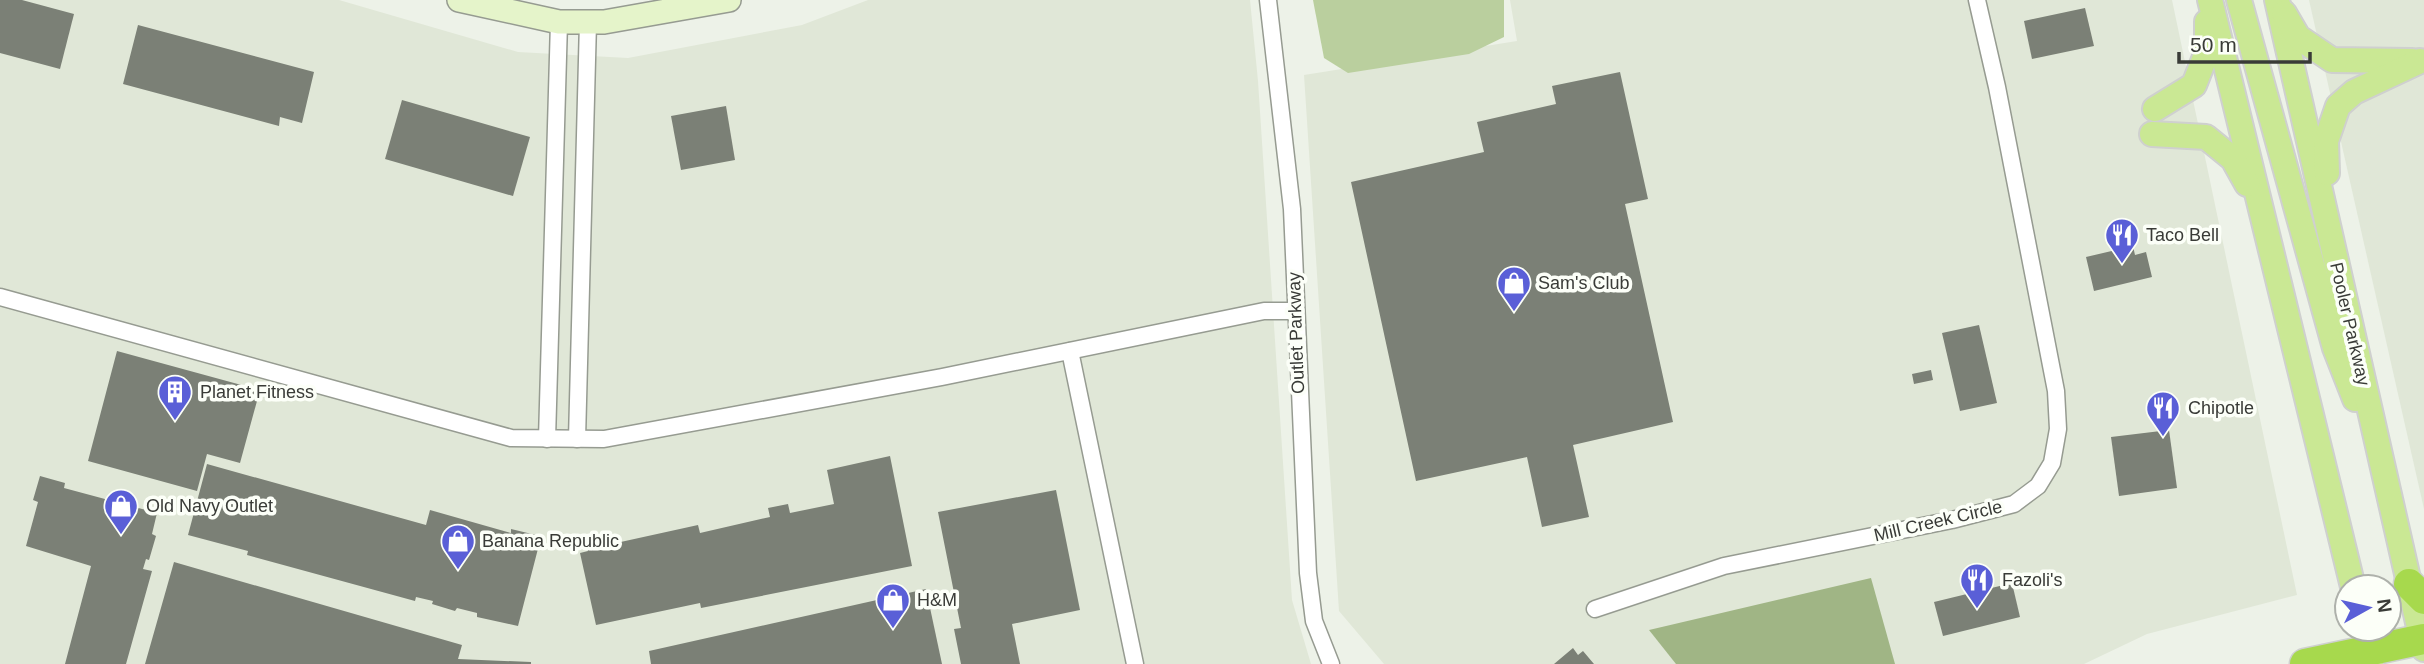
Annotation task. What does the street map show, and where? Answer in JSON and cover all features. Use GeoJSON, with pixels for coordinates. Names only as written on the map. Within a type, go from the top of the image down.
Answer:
{"type":"FeatureCollection","features":[{"type":"Feature","properties":{"kind":"highway"},"geometry":{"type":"LineString","coordinates":[[2305,664],[2423,643]]}},
{"type":"Feature","properties":{"kind":"main road"},"geometry":{"type":"LineString","coordinates":[[2209,0],[2207,52],[2194,85],[2153,121],[2206,137],[2233,159],[2260,206]]}},
{"type":"Feature","properties":{"kind":"main road"},"geometry":{"type":"LineString","coordinates":[[2209,0],[2350,573]]}},
{"type":"Feature","properties":{"kind":"main road"},"geometry":{"type":"LineString","coordinates":[[2239,0],[2335,348],[2386,478]]}},
{"type":"Feature","properties":{"kind":"main road"},"geometry":{"type":"LineString","coordinates":[[2277,1],[2298,37],[2332,60],[2420,61],[2354,92],[2338,106],[2326,141],[2330,237]]}},
{"type":"Feature","properties":{"kind":"main road","name":"Pooler Parkway"},"geometry":{"type":"LineString","coordinates":[[2277,1],[2386,478],[2417,592],[2423,643]]}},
{"type":"Feature","properties":{"kind":"street"},"geometry":{"type":"LineString","coordinates":[[459,0],[559,22],[631,19],[729,0]]}},
{"type":"Feature","properties":{"kind":"street","name":"Outlet Parkway"},"geometry":{"type":"LineString","coordinates":[[1268,0],[1292,209],[1308,573],[1314,621],[1331,664]]}},
{"type":"Feature","properties":{"kind":"street","name":"Mill Creek Circle"},"geometry":{"type":"LineString","coordinates":[[1595,609],[1724,566],[1952,520],[2014,504],[2038,486],[2052,463],[2058,429],[2056,391],[1997,87],[1977,0]]}},
{"type":"Feature","properties":{"kind":"street"},"geometry":{"type":"LineString","coordinates":[[547,439],[559,22]]}},
{"type":"Feature","properties":{"kind":"street"},"geometry":{"type":"LineString","coordinates":[[577,439],[587,22]]}},
{"type":"Feature","properties":{"kind":"street"},"geometry":{"type":"LineString","coordinates":[[0,297],[511,438],[547,439],[617,437],[1264,312],[1296,311]]}},
{"type":"Feature","properties":{"kind":"street"},"geometry":{"type":"LineString","coordinates":[[1070,351],[1135,664]]}},
{"type":"Feature","properties":{"kind":"shaded area"},"geometry":{"type":"Polygon","coordinates":[[[0,0],[339,0],[518,52],[628,58],[802,25],[868,0],[1250,0],[1258,81],[1292,600],[1311,664],[0,664],[0,0]]]}},
{"type":"Feature","properties":{"kind":"shaded area"},"geometry":{"type":"Polygon","coordinates":[[[1313,0],[1504,0],[1504,37],[1469,54],[1348,73],[1324,58],[1313,0]]]}},
{"type":"Feature","properties":{"kind":"shaded area"},"geometry":{"type":"Polygon","coordinates":[[[1510,0],[2172,0],[2297,595],[2147,634],[2084,664],[1384,664],[1339,611],[1304,75],[1517,41],[1510,0]]]}},
{"type":"Feature","properties":{"kind":"shaded area"},"geometry":{"type":"Polygon","coordinates":[[[2309,0],[2424,0],[2424,509],[2309,0]]]}},
{"type":"Feature","properties":{"kind":"shaded area"},"geometry":{"type":"Polygon","coordinates":[[[1871,578],[1895,664],[1676,664],[1649,630],[1871,578]]]}},
{"type":"Feature","properties":{"kind":"building"},"geometry":{"type":"Polygon","coordinates":[[[0,0],[22,0],[74,14],[60,69],[0,53],[0,0]]]}},
{"type":"Feature","properties":{"kind":"building"},"geometry":{"type":"Polygon","coordinates":[[[2085,8],[2094,46],[2032,59],[2024,21],[2085,8]]]}},
{"type":"Feature","properties":{"kind":"building"},"geometry":{"type":"Polygon","coordinates":[[[138,25],[314,72],[302,123],[280,117],[279,126],[123,84],[138,25]]]}},
{"type":"Feature","properties":{"kind":"building","name":"Sam's Club"},"geometry":{"type":"Polygon","coordinates":[[[1620,72],[1648,199],[1625,204],[1673,422],[1573,445],[1589,517],[1542,527],[1527,457],[1416,481],[1351,182],[1484,152],[1477,122],[1556,104],[1552,86],[1620,72]]]}},
{"type":"Feature","properties":{"kind":"building"},"geometry":{"type":"Polygon","coordinates":[[[402,100],[530,137],[513,196],[385,159],[402,100]]]}},
{"type":"Feature","properties":{"kind":"building"},"geometry":{"type":"Polygon","coordinates":[[[726,106],[735,160],[681,170],[671,116],[726,106]]]}},
{"type":"Feature","properties":{"kind":"building"},"geometry":{"type":"Polygon","coordinates":[[[2133,246],[2135,255],[2146,252],[2152,277],[2094,291],[2086,257],[2133,246]]]}},
{"type":"Feature","properties":{"kind":"building"},"geometry":{"type":"Polygon","coordinates":[[[1979,325],[1997,403],[1960,411],[1942,333],[1979,325]]]}},
{"type":"Feature","properties":{"kind":"building","name":"Planet Fitness"},"geometry":{"type":"Polygon","coordinates":[[[117,351],[260,390],[240,463],[207,454],[197,491],[88,461],[117,351]]]}},
{"type":"Feature","properties":{"kind":"building"},"geometry":{"type":"Polygon","coordinates":[[[1931,370],[1933,380],[1914,384],[1912,374],[1931,370]]]}},
{"type":"Feature","properties":{"kind":"building"},"geometry":{"type":"Polygon","coordinates":[[[2169,430],[2177,488],[2119,496],[2111,437],[2169,430]]]}},
{"type":"Feature","properties":{"kind":"building"},"geometry":{"type":"Polygon","coordinates":[[[890,456],[912,566],[701,608],[700,603],[596,625],[580,553],[588,551],[586,542],[605,538],[607,545],[698,525],[700,533],[770,517],[768,508],[788,504],[790,513],[834,504],[827,470],[890,456]]]}},
{"type":"Feature","properties":{"kind":"building"},"geometry":{"type":"Polygon","coordinates":[[[207,464],[426,525],[430,510],[511,533],[511,529],[536,535],[535,539],[540,541],[518,626],[477,617],[477,613],[457,608],[455,611],[432,604],[433,601],[416,597],[415,601],[247,555],[248,551],[188,535],[207,464]]]}},
{"type":"Feature","properties":{"kind":"building"},"geometry":{"type":"Polygon","coordinates":[[[40,476],[65,483],[64,488],[157,513],[152,534],[156,536],[149,560],[146,559],[143,569],[152,571],[126,664],[65,664],[91,566],[26,546],[38,502],[33,500],[40,476]]]}},
{"type":"Feature","properties":{"kind":"building"},"geometry":{"type":"Polygon","coordinates":[[[1056,490],[1080,610],[1012,624],[1020,664],[961,664],[954,629],[961,628],[938,512],[1056,490]]]}},
{"type":"Feature","properties":{"kind":"building"},"geometry":{"type":"Polygon","coordinates":[[[174,562],[462,645],[458,659],[531,664],[145,664],[174,562]]]}},
{"type":"Feature","properties":{"kind":"building","name":"Fazoli's"},"geometry":{"type":"Polygon","coordinates":[[[2012,583],[2020,617],[1943,636],[1934,602],[2012,583]]]}},
{"type":"Feature","properties":{"kind":"building"},"geometry":{"type":"Polygon","coordinates":[[[926,589],[942,664],[651,664],[649,651],[926,589]]]}},
{"type":"Feature","properties":{"kind":"building"},"geometry":{"type":"Polygon","coordinates":[[[1573,648],[1578,655],[1583,651],[1594,664],[1554,664],[1573,648]]]}},
{"type":"Feature","properties":{"kind":"place","name":"Taco Bell"},"geometry":{"type":"Point","coordinates":[2122,265]}},
{"type":"Feature","properties":{"kind":"place","name":"Sam's Club"},"geometry":{"type":"Point","coordinates":[1514,313]}},
{"type":"Feature","properties":{"kind":"place","name":"Planet Fitness"},"geometry":{"type":"Point","coordinates":[175,422]}},
{"type":"Feature","properties":{"kind":"place","name":"Chipotle"},"geometry":{"type":"Point","coordinates":[2163,438]}},
{"type":"Feature","properties":{"kind":"place","name":"Old Navy Outlet"},"geometry":{"type":"Point","coordinates":[121,536]}},
{"type":"Feature","properties":{"kind":"place","name":"Banana Republic"},"geometry":{"type":"Point","coordinates":[458,571]}},
{"type":"Feature","properties":{"kind":"place","name":"Fazoli's"},"geometry":{"type":"Point","coordinates":[1977,610]}},
{"type":"Feature","properties":{"kind":"place","name":"H&M"},"geometry":{"type":"Point","coordinates":[893,630]}}]}
